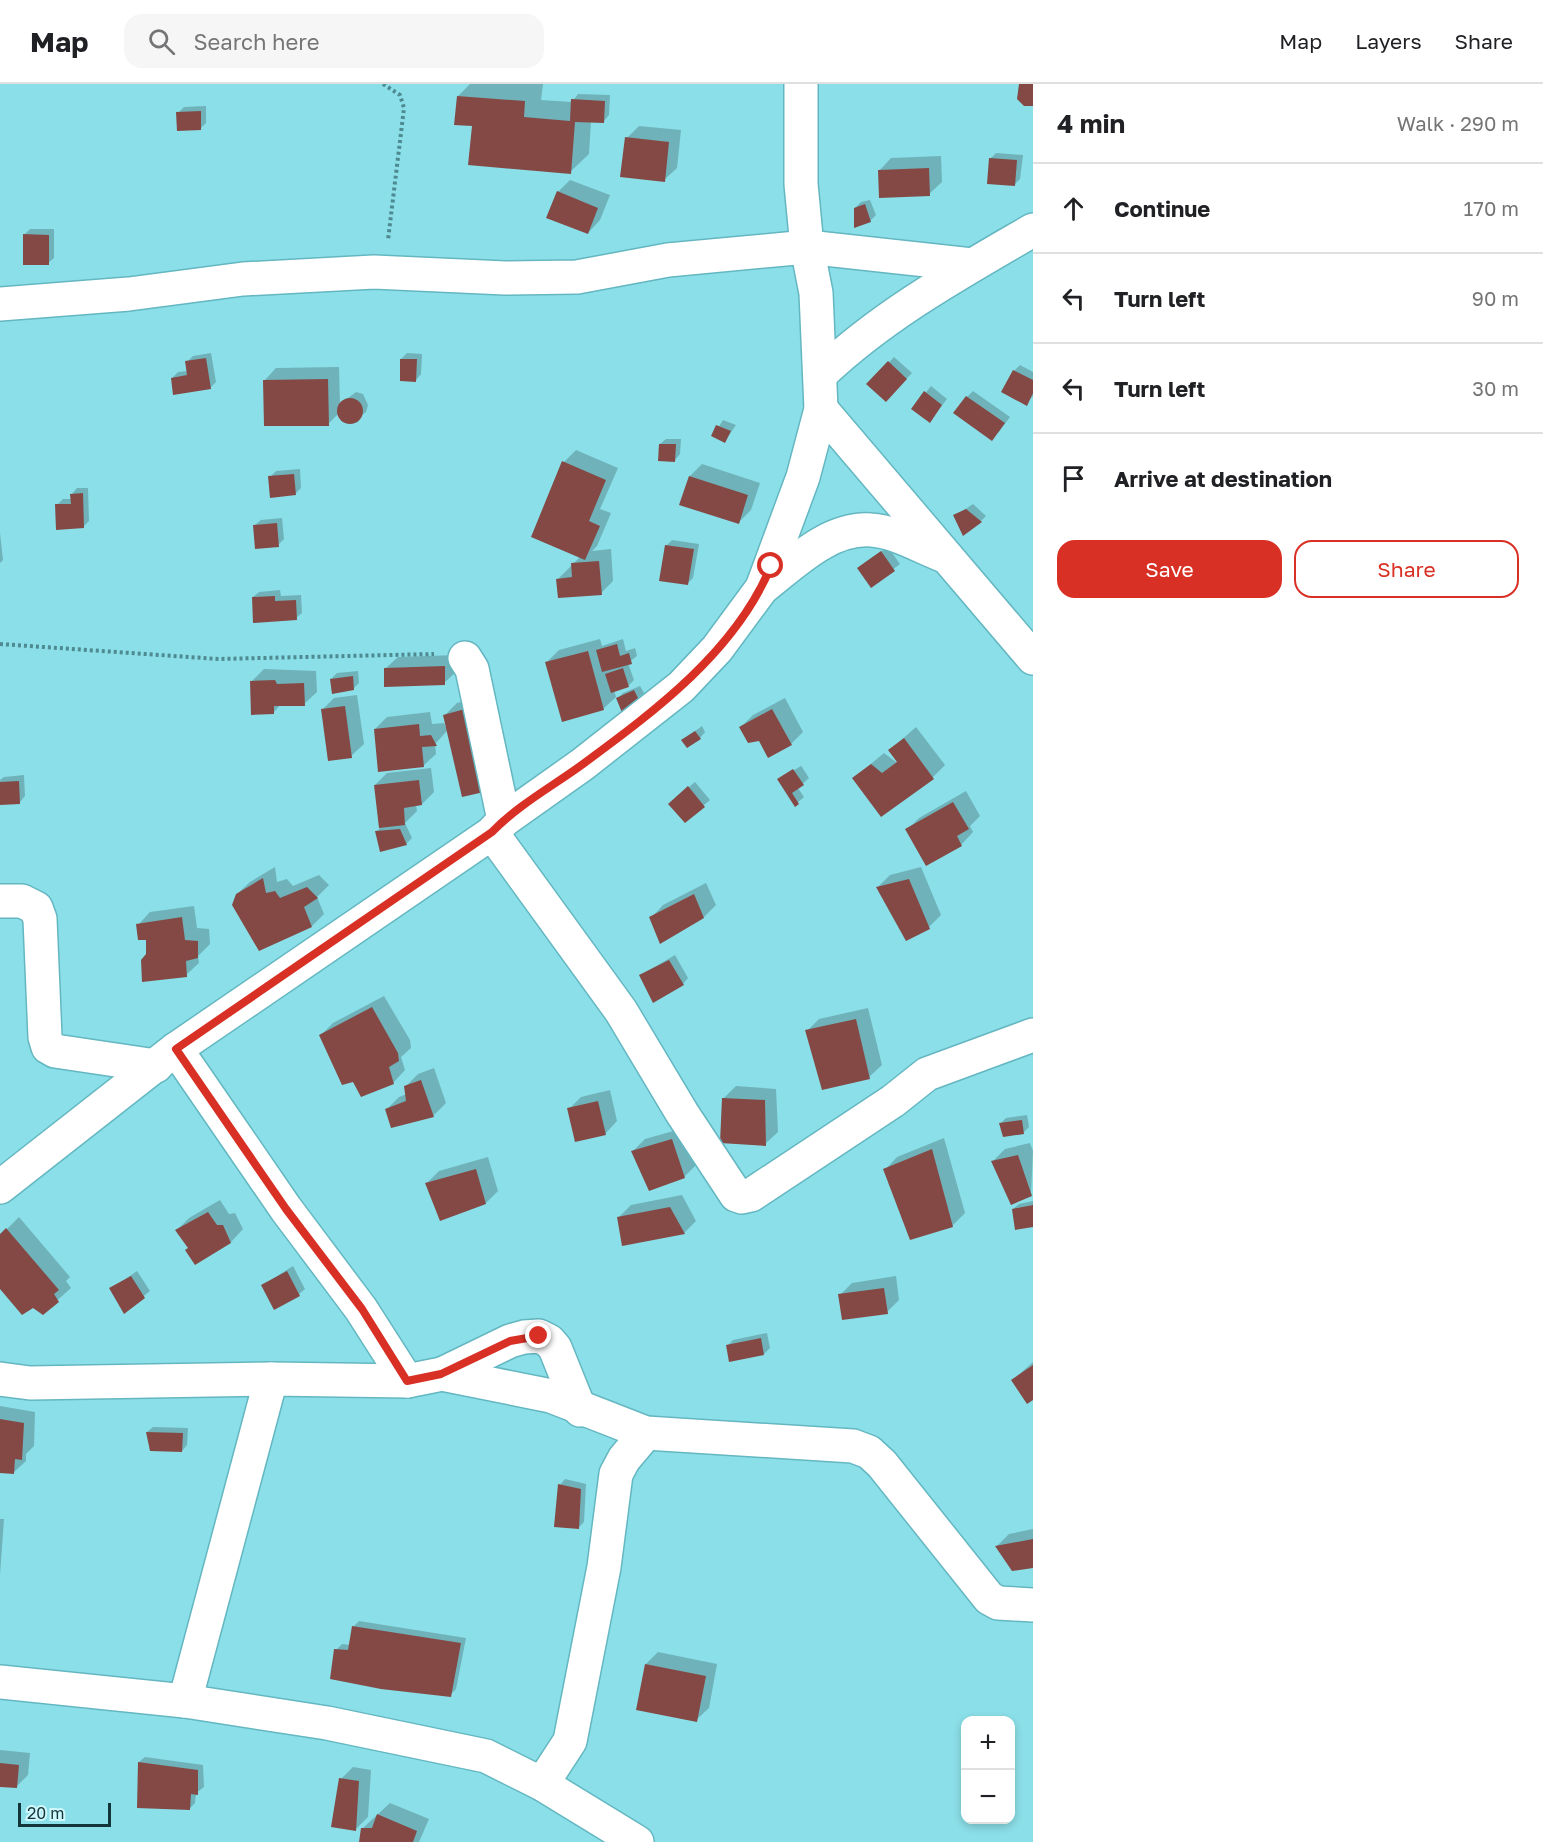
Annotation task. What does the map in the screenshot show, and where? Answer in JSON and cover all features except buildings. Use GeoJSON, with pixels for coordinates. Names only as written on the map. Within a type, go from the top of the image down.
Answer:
{"type":"FeatureCollection","features":[{"type":"Feature","properties":{"kind":"street"},"geometry":{"type":"LineString","coordinates":[[0,1187],[166,1057],[498,826],[583,764],[681,687],[717,649],[762,588],[803,477],[821,409],[816,293],[807,247],[801,184],[801,84]]}},
{"type":"Feature","properties":{"kind":"street"},"geometry":{"type":"LineString","coordinates":[[821,374],[873,331],[927,292],[1033,230]]}},
{"type":"Feature","properties":{"kind":"street"},"geometry":{"type":"LineString","coordinates":[[0,304],[129,294],[243,279],[384,273],[559,278],[599,275],[668,260],[807,247],[972,265]]}},
{"type":"Feature","properties":{"kind":"street"},"geometry":{"type":"LineString","coordinates":[[821,409],[1033,658]]}},
{"type":"Feature","properties":{"kind":"street"},"geometry":{"type":"LineString","coordinates":[[762,588],[823,543],[848,532],[873,530],[944,556]]}},
{"type":"Feature","properties":{"kind":"street"},"geometry":{"type":"LineString","coordinates":[[465,658],[472,669],[498,826],[621,1011],[682,1113],[736,1195],[742,1197],[752,1195],[893,1101],[927,1074],[1033,1035]]}},
{"type":"Feature","properties":{"kind":"street"},"geometry":{"type":"LineString","coordinates":[[0,902],[22,901],[36,908],[40,919],[45,1037],[48,1047],[55,1051],[166,1057],[362,1309],[407,1381]]}},
{"type":"Feature","properties":{"kind":"street"},"geometry":{"type":"LineString","coordinates":[[0,1379],[30,1383],[271,1379],[407,1381],[441,1374],[510,1341],[539,1336],[549,1341],[555,1348],[580,1410]]}},
{"type":"Feature","properties":{"kind":"street"},"geometry":{"type":"LineString","coordinates":[[441,1374],[551,1396],[580,1410],[646,1433],[853,1446],[869,1452],[882,1464],[989,1598],[998,1603],[1033,1605]]}},
{"type":"Feature","properties":{"kind":"street"},"geometry":{"type":"LineString","coordinates":[[185,1701],[271,1379]]}},
{"type":"Feature","properties":{"kind":"street"},"geometry":{"type":"LineString","coordinates":[[542,1784],[570,1741],[604,1567],[616,1474],[624,1459],[646,1433]]}},
{"type":"Feature","properties":{"kind":"street"},"geometry":{"type":"LineString","coordinates":[[0,1682],[185,1701],[327,1723],[486,1756],[542,1784],[637,1842]]}},
{"type":"Feature","properties":{"kind":"path"},"geometry":{"type":"LineString","coordinates":[[383,84],[400,95],[404,108],[384,273]]}},
{"type":"Feature","properties":{"kind":"path"},"geometry":{"type":"LineString","coordinates":[[0,644],[218,659],[380,653],[452,654],[465,658]]}},
{"type":"Feature","properties":{"kind":"route"},"geometry":{"type":"LineString","coordinates":[[539,1336],[510,1341],[441,1374],[407,1381],[362,1309],[286,1209],[176,1049],[492,832],[504,820],[583,764],[681,687],[717,649],[741,618],[762,588],[771,566]]}}]}
